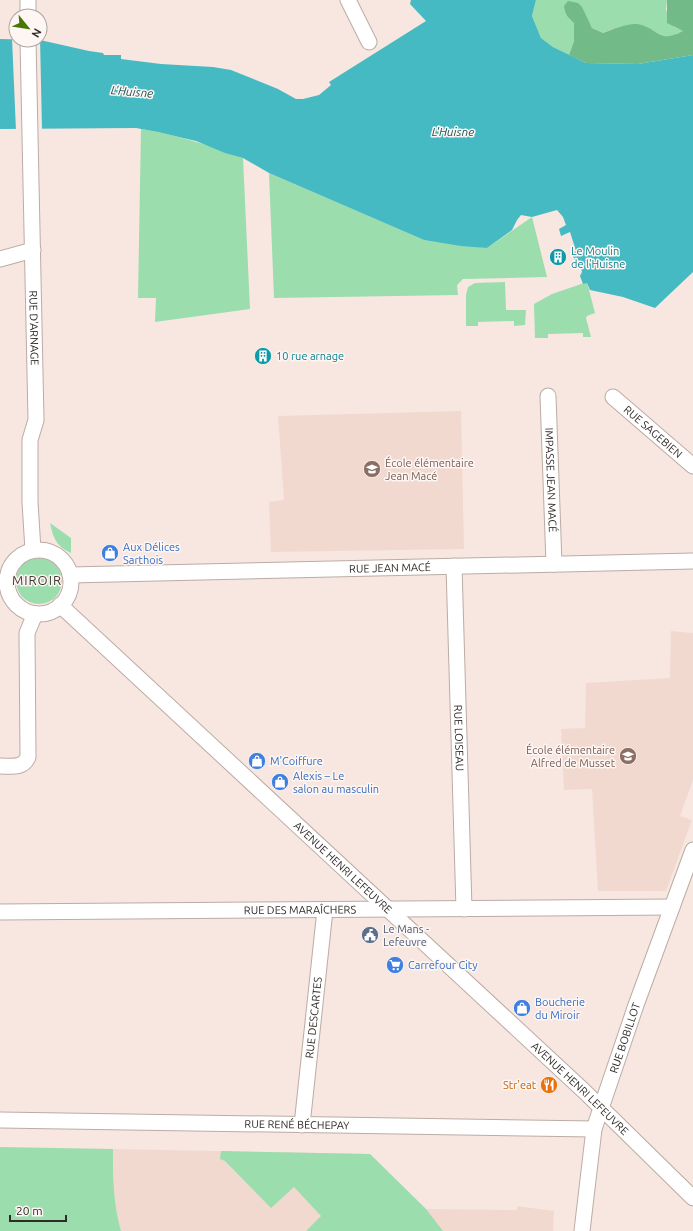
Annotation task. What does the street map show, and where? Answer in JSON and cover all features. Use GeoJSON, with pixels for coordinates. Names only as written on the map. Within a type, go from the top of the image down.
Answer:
{"type":"FeatureCollection","features":[{"type":"Feature","properties":{"kind":"street"},"geometry":{"type":"LineString","coordinates":[[348,0],[369,42]]}},
{"type":"Feature","properties":{"kind":"street","name":"RUE D'ARNAGE"},"geometry":{"type":"LineString","coordinates":[[28,48],[36,420],[30,440],[33,550]]}},
{"type":"Feature","properties":{"kind":"street"},"geometry":{"type":"LineString","coordinates":[[0,259],[33,250]]}},
{"type":"Feature","properties":{"kind":"street","name":"IMPASSE JEAN MACÉ"},"geometry":{"type":"LineString","coordinates":[[548,396],[554,564]]}},
{"type":"Feature","properties":{"kind":"street","name":"RUE SAGEBIEN"},"geometry":{"type":"LineString","coordinates":[[613,397],[693,466]]}},
{"type":"Feature","properties":{"kind":"street","name":"RUE D'ARNAGE"},"geometry":{"type":"LineString","coordinates":[[31,506],[49,551]]}},
{"type":"Feature","properties":{"kind":"street"},"geometry":{"type":"LineString","coordinates":[[33,550],[49,551],[62,559],[66,565],[70,575],[70,587],[68,594],[60,605],[53,610],[35,614],[18,606],[12,599],[6,582],[8,573],[12,564],[25,552],[33,550]]}},
{"type":"Feature","properties":{"kind":"street","name":"RUE JEAN MACÉ"},"geometry":{"type":"LineString","coordinates":[[70,575],[693,561]]}},
{"type":"Feature","properties":{"kind":"street","name":"RUE LOISEAU"},"geometry":{"type":"LineString","coordinates":[[454,566],[464,909]]}},
{"type":"Feature","properties":{"kind":"street","name":"AVENUE HENRI LEFEUVRE"},"geometry":{"type":"LineString","coordinates":[[60,605],[601,1108],[693,1198]]}},
{"type":"Feature","properties":{"kind":"street"},"geometry":{"type":"LineString","coordinates":[[0,766],[20,766],[28,757],[26,633],[35,614]]}},
{"type":"Feature","properties":{"kind":"street","name":"RUE BOBILLOT"},"geometry":{"type":"LineString","coordinates":[[582,1231],[594,1129],[636,1005],[693,850]]}},
{"type":"Feature","properties":{"kind":"street","name":"RUE DES MARAÎCHERS"},"geometry":{"type":"LineString","coordinates":[[0,912],[672,907]]}},
{"type":"Feature","properties":{"kind":"street","name":"RUE DESCARTES"},"geometry":{"type":"LineString","coordinates":[[302,1125],[325,910]]}},
{"type":"Feature","properties":{"kind":"street","name":"RUE RENÉ BÉCHEPAY"},"geometry":{"type":"LineString","coordinates":[[0,1120],[594,1129]]}},
{"type":"Feature","properties":{"kind":"shaded area","name":"École élémentaire Jean Macé"},"geometry":{"type":"Polygon","coordinates":[[[461,411],[464,549],[271,552],[269,502],[284,500],[278,416],[461,411]]]}},
{"type":"Feature","properties":{"kind":"shaded area","name":"École élémentaire Alfred de Musset"},"geometry":{"type":"Polygon","coordinates":[[[671,631],[693,633],[693,780],[680,816],[692,820],[666,891],[598,891],[592,789],[564,790],[561,729],[585,728],[586,683],[670,678],[671,631]]]}},
{"type":"Feature","properties":{"kind":"shaded area"},"geometry":{"type":"Polygon","coordinates":[[[113,1149],[370,1154],[426,1209],[517,1210],[517,1206],[554,1211],[553,1231],[121,1231],[116,1212],[114,1193],[113,1149]]]}},
{"type":"Feature","properties":{"kind":"green space"},"geometry":{"type":"Polygon","coordinates":[[[536,0],[667,0],[666,10],[674,27],[684,31],[671,37],[663,37],[646,26],[624,26],[603,33],[592,28],[588,21],[569,19],[574,23],[574,41],[569,55],[553,47],[541,38],[532,16],[536,0]]]}},
{"type":"Feature","properties":{"kind":"green space"},"geometry":{"type":"Polygon","coordinates":[[[667,0],[693,0],[693,55],[638,64],[586,63],[569,55],[574,41],[574,23],[568,18],[565,11],[564,6],[568,1],[578,3],[582,7],[592,28],[603,33],[625,25],[637,24],[650,28],[663,36],[668,36],[683,31],[667,23],[667,0]]]}},
{"type":"Feature","properties":{"kind":"green space"},"geometry":{"type":"Polygon","coordinates":[[[141,129],[180,137],[243,158],[250,309],[155,322],[156,298],[138,298],[141,129]]]}},
{"type":"Feature","properties":{"kind":"green space"},"geometry":{"type":"Polygon","coordinates":[[[269,173],[424,240],[487,248],[532,217],[547,277],[463,279],[457,285],[458,295],[274,298],[269,173]]]}},
{"type":"Feature","properties":{"kind":"green space"},"geometry":{"type":"Polygon","coordinates":[[[505,282],[506,310],[526,310],[525,325],[514,326],[514,321],[478,322],[478,326],[466,326],[466,295],[468,287],[475,283],[505,282]]]}},
{"type":"Feature","properties":{"kind":"green space"},"geometry":{"type":"Polygon","coordinates":[[[587,282],[595,313],[587,316],[586,318],[591,337],[583,337],[583,333],[548,334],[548,338],[535,338],[534,304],[552,294],[587,282]]]}},
{"type":"Feature","properties":{"kind":"green space"},"geometry":{"type":"Polygon","coordinates":[[[50,523],[71,538],[71,553],[62,548],[56,541],[50,523]]]}},
{"type":"Feature","properties":{"kind":"green space"},"geometry":{"type":"Polygon","coordinates":[[[35,558],[43,558],[52,562],[58,568],[62,581],[58,594],[52,600],[43,604],[35,604],[26,600],[20,594],[16,585],[16,577],[20,568],[26,562],[35,558]]]}},
{"type":"Feature","properties":{"kind":"green space"},"geometry":{"type":"Polygon","coordinates":[[[0,1147],[113,1149],[115,1201],[121,1231],[0,1231],[0,1147]]]}},
{"type":"Feature","properties":{"kind":"green space"},"geometry":{"type":"Polygon","coordinates":[[[221,1151],[370,1154],[426,1209],[443,1231],[306,1231],[321,1216],[294,1187],[271,1208],[225,1161],[220,1159],[221,1151]]]}},
{"type":"Feature","properties":{"kind":"water","name":"L'Huisne"},"geometry":{"type":"Polygon","coordinates":[[[411,0],[536,0],[532,16],[541,38],[553,47],[586,63],[638,64],[693,55],[693,272],[655,308],[623,297],[590,290],[587,283],[583,284],[580,276],[582,272],[579,260],[575,261],[572,253],[576,251],[570,232],[561,236],[559,229],[566,225],[563,217],[557,210],[532,217],[521,215],[512,230],[487,248],[461,246],[424,240],[269,173],[243,158],[225,153],[196,141],[136,128],[0,129],[0,39],[8,39],[8,48],[48,48],[48,42],[103,53],[104,55],[121,55],[121,59],[231,70],[278,89],[296,99],[303,99],[319,95],[331,85],[329,82],[426,21],[410,4],[411,0]]]}},
{"type":"Feature","properties":{"kind":"pier"},"geometry":{"type":"Polygon","coordinates":[[[12,48],[40,48],[42,130],[16,131],[12,48]]]}},
{"type":"Feature","properties":{"kind":"place","name":"Le Moulin de l'Huisne"},"geometry":{"type":"Point","coordinates":[558,257]}},
{"type":"Feature","properties":{"kind":"place","name":"10 rue arnage"},"geometry":{"type":"Point","coordinates":[263,356]}},
{"type":"Feature","properties":{"kind":"place","name":"École élémentaire Jean Macé"},"geometry":{"type":"Point","coordinates":[372,469]}},
{"type":"Feature","properties":{"kind":"place","name":"Aux Délices Sarthois"},"geometry":{"type":"Point","coordinates":[110,553]}},
{"type":"Feature","properties":{"kind":"place","name":"École élémentaire Alfred de Musset"},"geometry":{"type":"Point","coordinates":[628,756]}},
{"type":"Feature","properties":{"kind":"place","name":"M'Coiffure"},"geometry":{"type":"Point","coordinates":[257,761]}},
{"type":"Feature","properties":{"kind":"place","name":"Alexis – Le salon au masculin"},"geometry":{"type":"Point","coordinates":[280,782]}},
{"type":"Feature","properties":{"kind":"place","name":"Le Mans - Lefeuvre"},"geometry":{"type":"Point","coordinates":[370,935]}},
{"type":"Feature","properties":{"kind":"place","name":"Carrefour City"},"geometry":{"type":"Point","coordinates":[395,965]}},
{"type":"Feature","properties":{"kind":"place","name":"Boucherie du Miroir"},"geometry":{"type":"Point","coordinates":[522,1008]}},
{"type":"Feature","properties":{"kind":"place","name":"Str'eat"},"geometry":{"type":"Point","coordinates":[549,1085]}},
{"type":"Feature","properties":{"kind":"district","name":"MIROIR"},"geometry":{"type":"Point","coordinates":[37,580]}}]}
